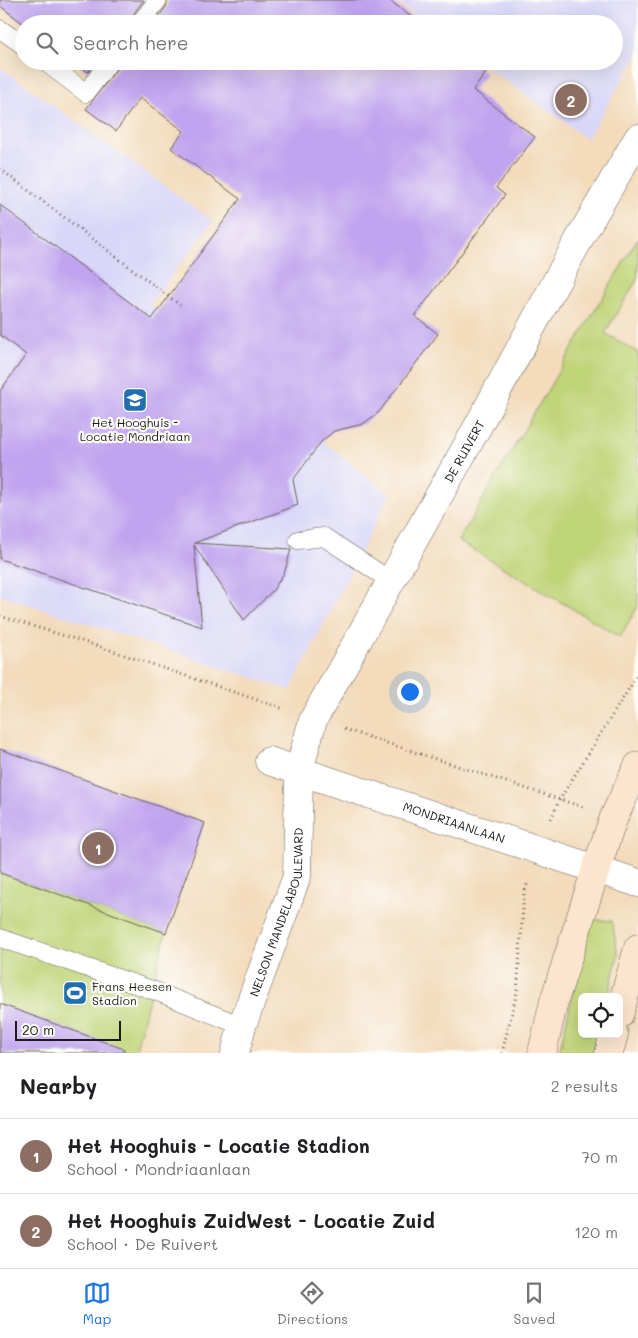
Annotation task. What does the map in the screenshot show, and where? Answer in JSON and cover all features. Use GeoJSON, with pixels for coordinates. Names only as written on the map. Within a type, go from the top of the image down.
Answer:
{"type":"FeatureCollection","features":[{"type":"Feature","properties":{"kind":"main road"},"geometry":{"type":"LineString","coordinates":[[542,1053],[554,1001],[596,869],[614,817],[638,766]]}},
{"type":"Feature","properties":{"kind":"main road"},"geometry":{"type":"LineString","coordinates":[[623,1001],[638,948]]}},
{"type":"Feature","properties":{"kind":"main road"},"geometry":{"type":"LineString","coordinates":[[609,1053],[613,1038]]}},
{"type":"Feature","properties":{"kind":"street","name":"DE RUIVERT"},"geometry":{"type":"LineString","coordinates":[[299,770],[313,720],[478,426],[582,234],[638,138]]}},
{"type":"Feature","properties":{"kind":"street","name":"MONDRIAANLAAN"},"geometry":{"type":"LineString","coordinates":[[269,761],[638,883]]}},
{"type":"Feature","properties":{"kind":"street","name":"NELSON MANDELABOULEVARD"},"geometry":{"type":"LineString","coordinates":[[235,1053],[242,1026],[297,876],[299,770]]}},
{"type":"Feature","properties":{"kind":"lane"},"geometry":{"type":"LineString","coordinates":[[146,15],[158,0]]}},
{"type":"Feature","properties":{"kind":"lane"},"geometry":{"type":"LineString","coordinates":[[0,28],[15,39]]}},
{"type":"Feature","properties":{"kind":"lane"},"geometry":{"type":"LineString","coordinates":[[56,70],[86,93],[103,70]]}},
{"type":"Feature","properties":{"kind":"lane"},"geometry":{"type":"LineString","coordinates":[[298,540],[324,537],[391,581]]}},
{"type":"Feature","properties":{"kind":"lane"},"geometry":{"type":"LineString","coordinates":[[0,938],[154,991],[242,1026]]}},
{"type":"Feature","properties":{"kind":"path"},"geometry":{"type":"LineString","coordinates":[[0,168],[180,305]]}},
{"type":"Feature","properties":{"kind":"shaded area"},"geometry":{"type":"Polygon","coordinates":[[[394,0],[638,0],[638,54],[587,139],[491,70],[623,70],[623,15],[415,15],[394,0]]]}},
{"type":"Feature","properties":{"kind":"shaded area","name":"Het Hooghuis - Locatie Mondriaan"},"geometry":{"type":"Polygon","coordinates":[[[0,67],[213,221],[149,305],[390,494],[290,690],[0,595],[0,67]]]}},
{"type":"Feature","properties":{"kind":"green space"},"geometry":{"type":"Polygon","coordinates":[[[638,238],[638,278],[605,333],[638,353],[638,606],[620,637],[458,541],[638,238]]]}},
{"type":"Feature","properties":{"kind":"green space","name":"Frans Heesen Stadion"},"geometry":{"type":"Polygon","coordinates":[[[0,873],[166,933],[135,1053],[0,1053],[0,873]]]}},
{"type":"Feature","properties":{"kind":"green space"},"geometry":{"type":"Polygon","coordinates":[[[590,919],[612,921],[618,955],[609,993],[578,993],[578,1038],[598,1038],[594,1053],[559,1053],[590,919]]]}},
{"type":"Feature","properties":{"kind":"building"},"geometry":{"type":"Polygon","coordinates":[[[0,0],[144,0],[133,15],[15,15],[15,17],[0,6],[0,0]]]}},
{"type":"Feature","properties":{"kind":"building"},"geometry":{"type":"Polygon","coordinates":[[[168,0],[389,0],[409,15],[160,15],[166,7],[168,0]]]}},
{"type":"Feature","properties":{"kind":"building"},"geometry":{"type":"Polygon","coordinates":[[[116,70],[482,70],[486,73],[473,90],[535,137],[496,188],[505,195],[415,316],[438,334],[379,412],[363,424],[334,431],[321,442],[293,480],[298,505],[194,543],[291,549],[285,571],[274,589],[244,620],[194,545],[202,627],[0,559],[0,391],[26,355],[0,335],[0,205],[152,319],[240,199],[171,148],[184,131],[140,98],[116,131],[86,109],[116,70]]]}},
{"type":"Feature","properties":{"kind":"building"},"geometry":{"type":"Polygon","coordinates":[[[0,749],[205,823],[166,933],[0,873],[0,749]]]}},
{"type":"Feature","properties":{"kind":"building"},"geometry":{"type":"Polygon","coordinates":[[[0,1004],[124,1049],[124,1053],[0,1053],[0,1004]]]}},
{"type":"Feature","properties":{"kind":"place","name":"Het Hooghuis ZuidWest - Locatie Zuid"},"geometry":{"type":"Point","coordinates":[571,100]}},
{"type":"Feature","properties":{"kind":"place","name":"Het Hooghuis - Locatie Mondriaan"},"geometry":{"type":"Point","coordinates":[135,400]}},
{"type":"Feature","properties":{"kind":"place","name":"Het Hooghuis - Locatie Stadion"},"geometry":{"type":"Point","coordinates":[98,848]}},
{"type":"Feature","properties":{"kind":"place","name":"Frans Heesen Stadion"},"geometry":{"type":"Point","coordinates":[75,993]}}]}
